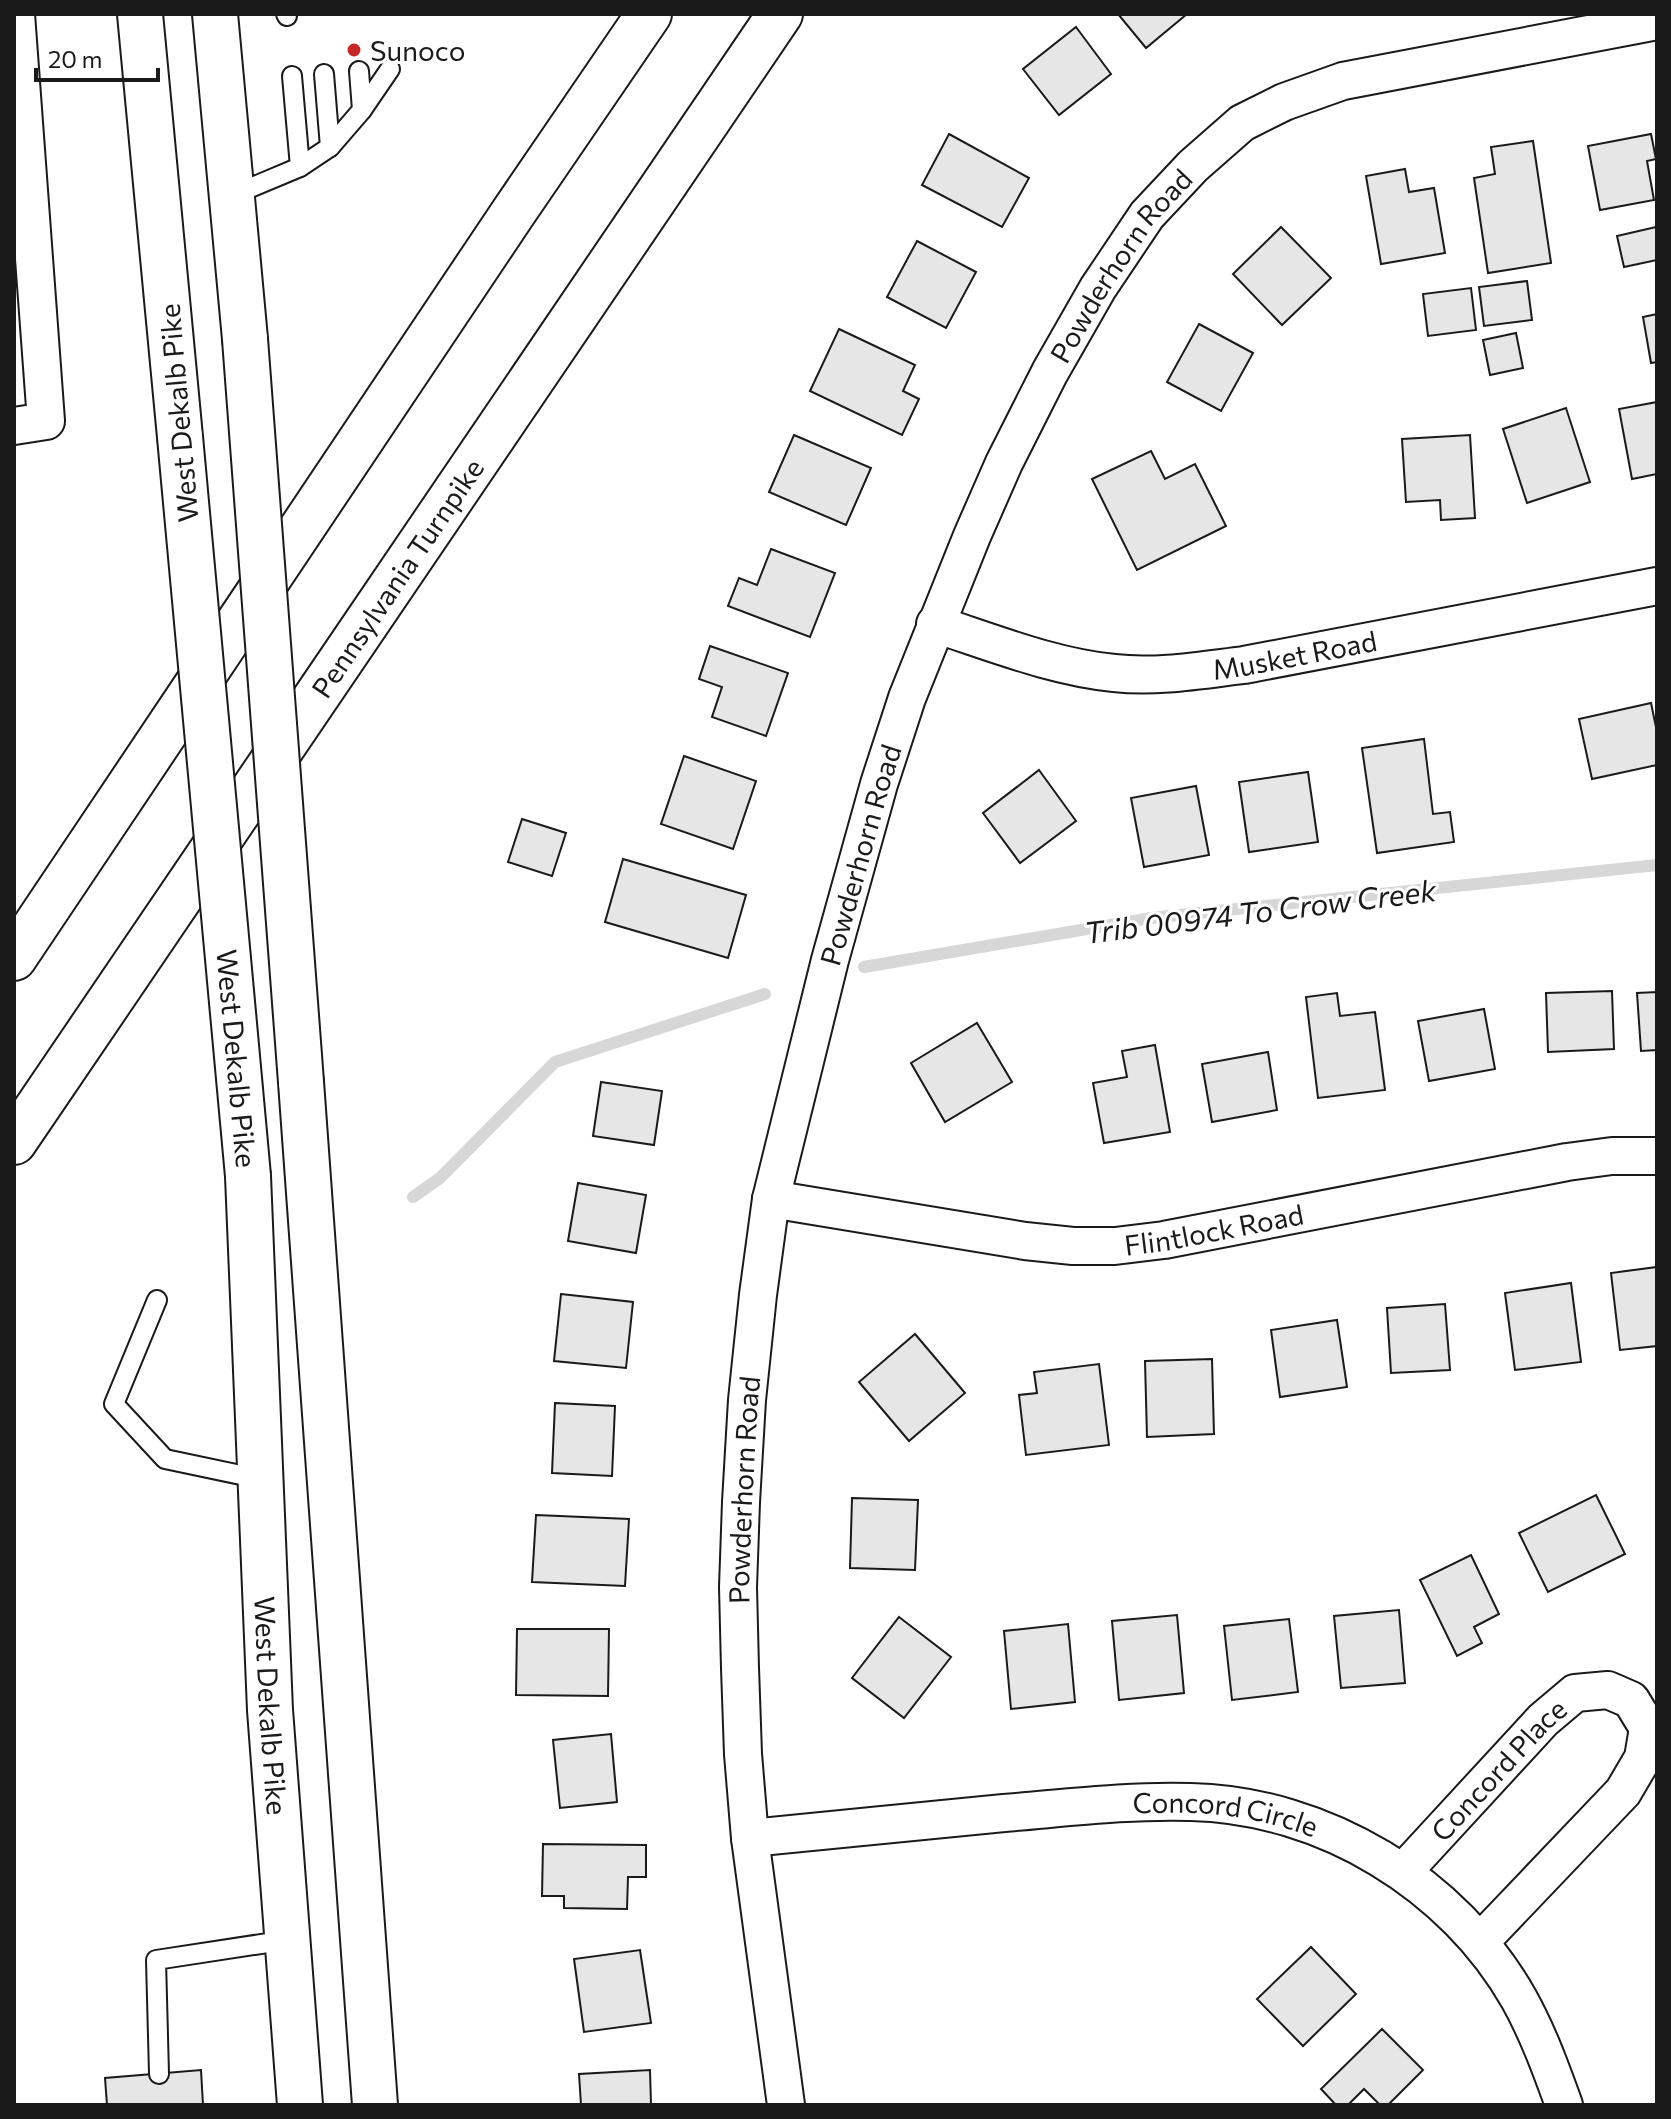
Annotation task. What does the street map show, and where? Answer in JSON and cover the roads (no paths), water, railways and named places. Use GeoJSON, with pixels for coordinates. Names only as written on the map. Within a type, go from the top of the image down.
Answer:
{"type":"FeatureCollection","features":[{"type":"Feature","properties":{"kind":"highway","name":"West Dekalb Pike"},"geometry":{"type":"LineString","coordinates":[[140,14],[248,1176],[270,1710],[300,2105]]}},
{"type":"Feature","properties":{"kind":"highway"},"geometry":{"type":"LineString","coordinates":[[215,14],[245,339],[375,2105]]}},
{"type":"Feature","properties":{"kind":"highway"},"geometry":{"type":"LineString","coordinates":[[513,213],[625,14]]}},
{"type":"Feature","properties":{"kind":"highway"},"geometry":{"type":"LineString","coordinates":[[14,958],[649,14]]}},
{"type":"Feature","properties":{"kind":"highway","name":"Pennsylvania Turnpike"},"geometry":{"type":"LineString","coordinates":[[14,1142],[780,14]]}},
{"type":"Feature","properties":{"kind":"street"},"geometry":{"type":"LineString","coordinates":[[14,426],[46,421],[16,14]]}},
{"type":"Feature","properties":{"kind":"street","name":"Powderhorn Road"},"geometry":{"type":"LineString","coordinates":[[786,2105],[750,1838],[743,1754],[738,1587],[747,1400],[771,1199],[830,960],[879,784],[935,624],[1004,463],[1050,372],[1098,288],[1147,215],[1193,166],[1242,123],[1284,102],[1343,81],[1657,21]]}},
{"type":"Feature","properties":{"kind":"street","name":"Musket Road"},"geometry":{"type":"LineString","coordinates":[[935,624],[1064,665],[1116,673],[1180,673],[1244,665],[1657,586]]}},
{"type":"Feature","properties":{"kind":"street","name":"Flintlock Road"},"geometry":{"type":"LineString","coordinates":[[771,1199],[1025,1241],[1115,1246],[1164,1240],[1567,1162],[1612,1156],[1657,1156]]}},
{"type":"Feature","properties":{"kind":"street","name":"Concord Place"},"geometry":{"type":"LineString","coordinates":[[1403,1872],[1543,1720],[1575,1693],[1608,1690],[1631,1700],[1648,1728],[1643,1758],[1623,1792],[1480,1942]]}},
{"type":"Feature","properties":{"kind":"street","name":"Concord Circle"},"geometry":{"type":"LineString","coordinates":[[750,1838],[1117,1803],[1193,1801],[1246,1807],[1301,1822],[1350,1842],[1403,1872],[1443,1903],[1480,1942],[1518,1998],[1545,2050],[1564,2105]]}},
{"type":"Feature","properties":{"kind":"lane"},"geometry":{"type":"LineString","coordinates":[[231,196],[300,167],[330,147],[362,110],[390,69]]}},
{"type":"Feature","properties":{"kind":"lane"},"geometry":{"type":"LineString","coordinates":[[359,71],[362,110]]}},
{"type":"Feature","properties":{"kind":"lane"},"geometry":{"type":"LineString","coordinates":[[324,74],[330,147]]}},
{"type":"Feature","properties":{"kind":"lane"},"geometry":{"type":"LineString","coordinates":[[292,76],[300,167]]}},
{"type":"Feature","properties":{"kind":"lane"},"geometry":{"type":"LineString","coordinates":[[157,1300],[114,1404],[165,1459],[260,1479]]}},
{"type":"Feature","properties":{"kind":"lane"},"geometry":{"type":"LineString","coordinates":[[159,2074],[156,1960],[287,1940]]}},
{"type":"Feature","properties":{"kind":"waterway","name":"Trib 00974 To Crow Creek"},"geometry":{"type":"LineString","coordinates":[[864,967],[1151,918],[1657,865]]}},
{"type":"Feature","properties":{"kind":"waterway","name":"Trib 00974 To Crow Creek"},"geometry":{"type":"LineString","coordinates":[[413,1197],[440,1178],[555,1062],[765,994]]}},
{"type":"Feature","properties":{"kind":"place","name":"Sunoco"},"geometry":{"type":"Point","coordinates":[354,50]}}]}
